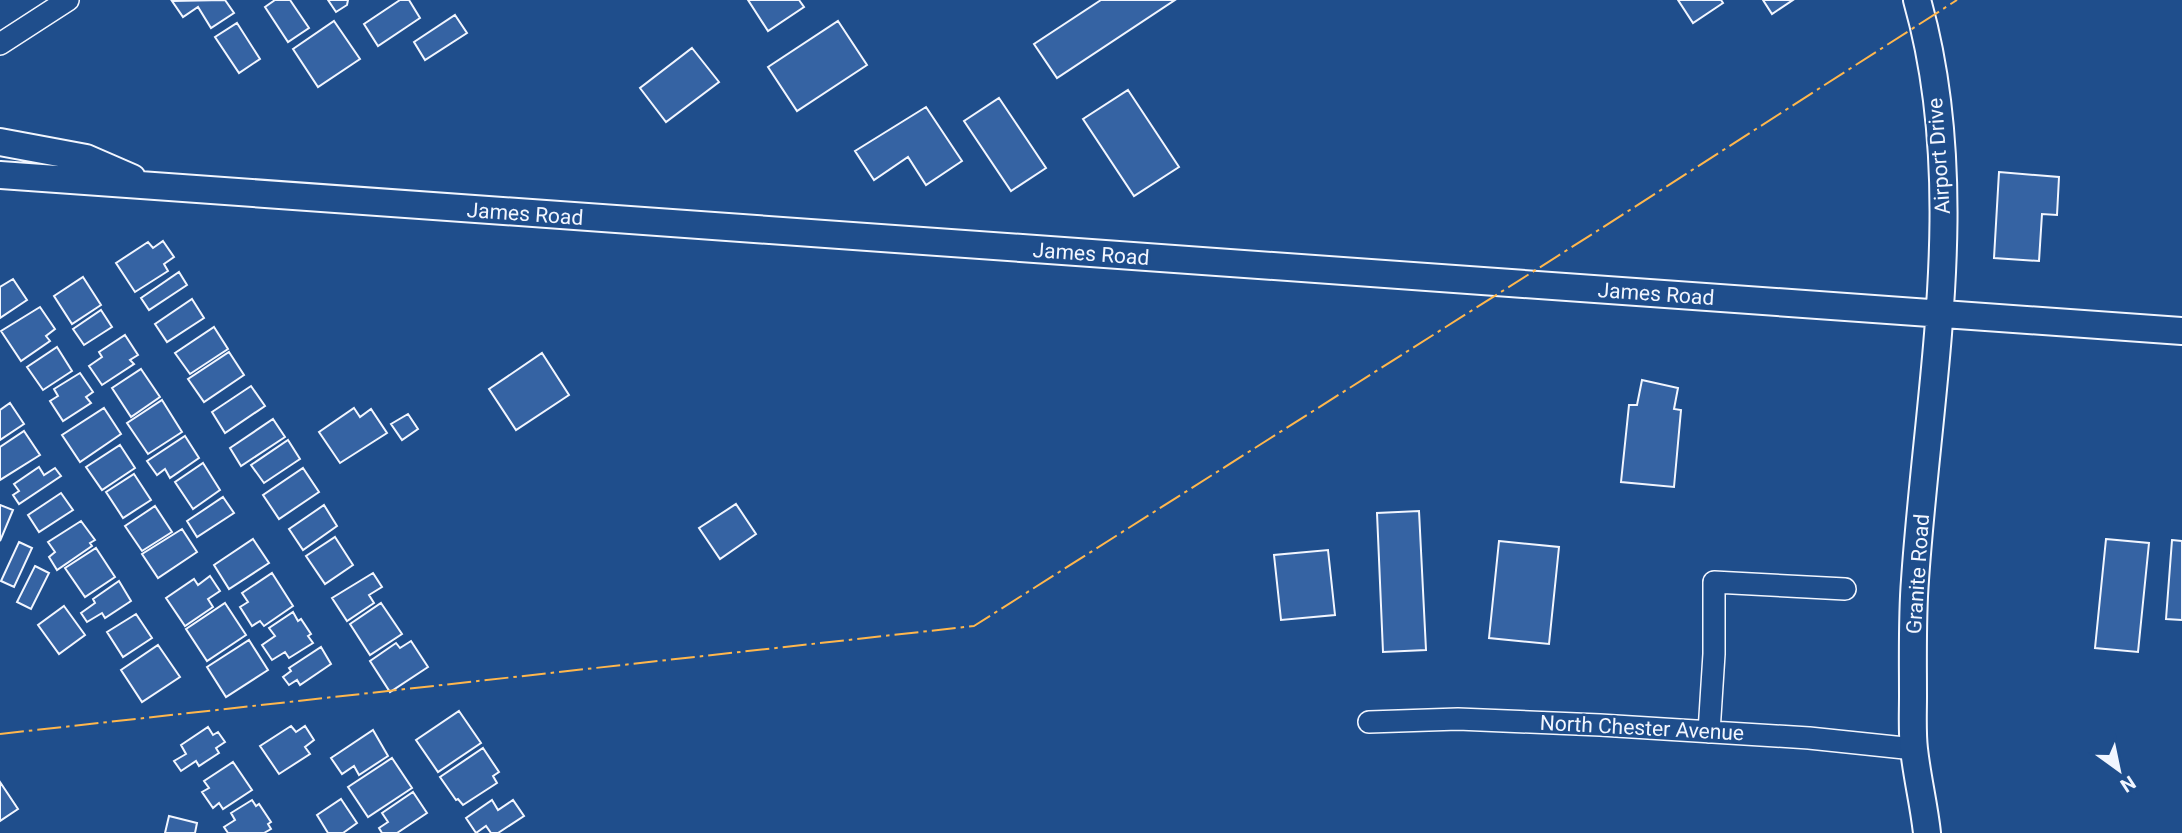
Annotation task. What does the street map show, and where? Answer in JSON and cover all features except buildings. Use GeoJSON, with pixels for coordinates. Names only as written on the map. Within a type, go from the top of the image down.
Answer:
{"type":"FeatureCollection","features":[{"type":"Feature","properties":{"kind":"main road","name":"Airport Drive"},"geometry":{"type":"LineString","coordinates":[[1917,0],[1931,61],[1941,133],[1944,224],[1939,314]]}},
{"type":"Feature","properties":{"kind":"main road"},"geometry":{"type":"LineString","coordinates":[[0,142],[86,158],[149,186]]}},
{"type":"Feature","properties":{"kind":"main road","name":"James Road"},"geometry":{"type":"LineString","coordinates":[[0,175],[2182,331]]}},
{"type":"Feature","properties":{"kind":"main road","name":"Granite Road"},"geometry":{"type":"LineString","coordinates":[[1927,833],[1914,749],[1912,647],[1915,579],[1939,314]]}},
{"type":"Feature","properties":{"kind":"street"},"geometry":{"type":"LineString","coordinates":[[3,35],[68,0]]}},
{"type":"Feature","properties":{"kind":"street"},"geometry":{"type":"LineString","coordinates":[[1709,732],[1714,582],[1845,589]]}},
{"type":"Feature","properties":{"kind":"street","name":"North Chester Avenue"},"geometry":{"type":"LineString","coordinates":[[1369,722],[1458,719],[1809,738],[1914,749]]}},
{"type":"Feature","properties":{"kind":"power"},"geometry":{"type":"LineString","coordinates":[[0,734],[974,626],[1957,0]]}}]}
